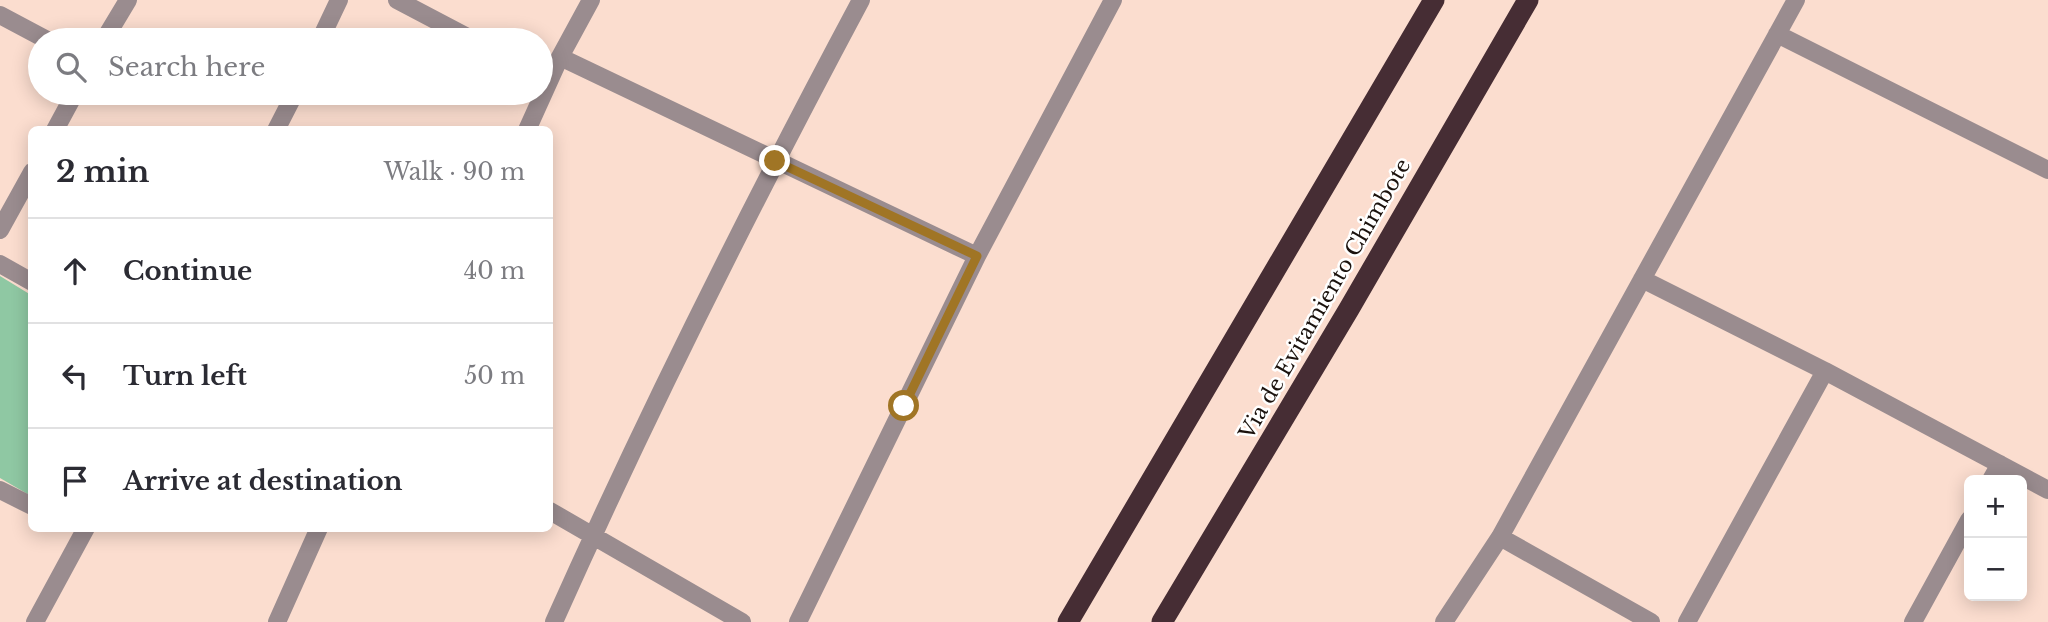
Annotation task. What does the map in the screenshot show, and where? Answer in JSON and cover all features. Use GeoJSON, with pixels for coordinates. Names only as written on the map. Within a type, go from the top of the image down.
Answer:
{"type":"FeatureCollection","features":[{"type":"Feature","properties":{"kind":"highway"},"geometry":{"type":"LineString","coordinates":[[1068,622],[1434,0]]}},
{"type":"Feature","properties":{"kind":"highway","name":"Via de Evitamiento Chimbote"},"geometry":{"type":"LineString","coordinates":[[1162,622],[1349,309],[1528,0]]}},
{"type":"Feature","properties":{"kind":"street"},"geometry":{"type":"LineString","coordinates":[[111,28],[128,0]]}},
{"type":"Feature","properties":{"kind":"street"},"geometry":{"type":"LineString","coordinates":[[326,28],[339,0]]}},
{"type":"Feature","properties":{"kind":"street"},"geometry":{"type":"LineString","coordinates":[[397,0],[450,28]]}},
{"type":"Feature","properties":{"kind":"street"},"geometry":{"type":"LineString","coordinates":[[553,66],[591,0]]}},
{"type":"Feature","properties":{"kind":"street"},"geometry":{"type":"LineString","coordinates":[[554,622],[593,534],[775,161],[861,0]]}},
{"type":"Feature","properties":{"kind":"street"},"geometry":{"type":"LineString","coordinates":[[798,622],[977,256],[1113,0]]}},
{"type":"Feature","properties":{"kind":"street"},"geometry":{"type":"LineString","coordinates":[[1444,622],[1500,537],[1796,0]]}},
{"type":"Feature","properties":{"kind":"street"},"geometry":{"type":"LineString","coordinates":[[0,15],[28,30]]}},
{"type":"Feature","properties":{"kind":"street"},"geometry":{"type":"LineString","coordinates":[[1777,34],[2048,170]]}},
{"type":"Feature","properties":{"kind":"street"},"geometry":{"type":"LineString","coordinates":[[559,57],[977,256]]}},
{"type":"Feature","properties":{"kind":"street"},"geometry":{"type":"LineString","coordinates":[[57,126],[69,105]]}},
{"type":"Feature","properties":{"kind":"street"},"geometry":{"type":"LineString","coordinates":[[278,126],[289,105]]}},
{"type":"Feature","properties":{"kind":"street"},"geometry":{"type":"LineString","coordinates":[[528,126],[536,105]]}},
{"type":"Feature","properties":{"kind":"street"},"geometry":{"type":"LineString","coordinates":[[0,230],[28,179]]}},
{"type":"Feature","properties":{"kind":"street"},"geometry":{"type":"LineString","coordinates":[[0,264],[28,280]]}},
{"type":"Feature","properties":{"kind":"street"},"geometry":{"type":"LineString","coordinates":[[1642,279],[1825,370],[2048,490]]}},
{"type":"Feature","properties":{"kind":"street"},"geometry":{"type":"LineString","coordinates":[[1687,622],[1825,370]]}},
{"type":"Feature","properties":{"kind":"street"},"geometry":{"type":"LineString","coordinates":[[1994,475],[2000,464]]}},
{"type":"Feature","properties":{"kind":"street"},"geometry":{"type":"LineString","coordinates":[[0,490],[28,504]]}},
{"type":"Feature","properties":{"kind":"street"},"geometry":{"type":"LineString","coordinates":[[553,513],[742,622]]}},
{"type":"Feature","properties":{"kind":"street"},"geometry":{"type":"LineString","coordinates":[[1913,622],[1964,529]]}},
{"type":"Feature","properties":{"kind":"street"},"geometry":{"type":"LineString","coordinates":[[35,622],[80,532]]}},
{"type":"Feature","properties":{"kind":"street"},"geometry":{"type":"LineString","coordinates":[[277,622],[317,532]]}},
{"type":"Feature","properties":{"kind":"street"},"geometry":{"type":"LineString","coordinates":[[1500,537],[1651,622]]}},
{"type":"Feature","properties":{"kind":"green space"},"geometry":{"type":"Polygon","coordinates":[[[0,276],[28,293],[28,494],[0,478],[0,276]]]}},
{"type":"Feature","properties":{"kind":"route"},"geometry":{"type":"LineString","coordinates":[[775,161],[977,256],[904,406]]}}]}
